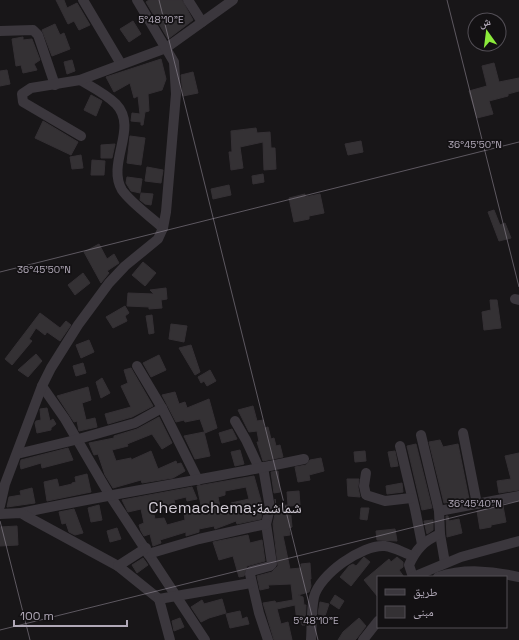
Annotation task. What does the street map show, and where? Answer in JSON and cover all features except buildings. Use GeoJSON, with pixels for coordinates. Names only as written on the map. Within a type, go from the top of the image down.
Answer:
{"type":"FeatureCollection","features":[{"type":"Feature","properties":{"kind":"street"},"geometry":{"type":"LineString","coordinates":[[83,0],[121,64]]}},
{"type":"Feature","properties":{"kind":"street"},"geometry":{"type":"LineString","coordinates":[[0,506],[5,484],[42,386],[51,368],[78,325],[109,283],[125,266],[158,239],[163,228],[166,212],[176,79],[174,62],[137,0]]}},
{"type":"Feature","properties":{"kind":"street"},"geometry":{"type":"LineString","coordinates":[[188,0],[202,22]]}},
{"type":"Feature","properties":{"kind":"street"},"geometry":{"type":"LineString","coordinates":[[81,136],[23,102],[21,98],[25,90],[80,80],[166,48],[233,0]]}},
{"type":"Feature","properties":{"kind":"street"},"geometry":{"type":"LineString","coordinates":[[0,32],[33,30],[38,36],[55,85]]}},
{"type":"Feature","properties":{"kind":"street"},"geometry":{"type":"LineString","coordinates":[[80,80],[110,99],[120,111],[124,129],[117,162],[118,178],[122,190],[163,228]]}},
{"type":"Feature","properties":{"kind":"street"},"geometry":{"type":"LineString","coordinates":[[137,366],[162,408],[198,480]]}},
{"type":"Feature","properties":{"kind":"street"},"geometry":{"type":"LineString","coordinates":[[42,386],[89,458],[109,494],[205,640]]}},
{"type":"Feature","properties":{"kind":"street"},"geometry":{"type":"LineString","coordinates":[[17,454],[76,440],[135,423],[162,408]]}},
{"type":"Feature","properties":{"kind":"street"},"geometry":{"type":"LineString","coordinates":[[235,421],[261,468],[270,508],[266,524],[272,565],[252,570],[250,574],[251,583],[268,640]]}},
{"type":"Feature","properties":{"kind":"street"},"geometry":{"type":"LineString","coordinates":[[463,433],[477,504]]}},
{"type":"Feature","properties":{"kind":"street"},"geometry":{"type":"LineString","coordinates":[[421,435],[439,511],[440,534],[446,563]]}},
{"type":"Feature","properties":{"kind":"street"},"geometry":{"type":"LineString","coordinates":[[400,446],[422,544]]}},
{"type":"Feature","properties":{"kind":"street"},"geometry":{"type":"LineString","coordinates":[[0,514],[21,513],[109,494],[198,480],[304,459]]}},
{"type":"Feature","properties":{"kind":"street"},"geometry":{"type":"LineString","coordinates":[[366,473],[364,486],[366,495],[385,501],[412,498]]}},
{"type":"Feature","properties":{"kind":"street"},"geometry":{"type":"LineString","coordinates":[[439,511],[519,496]]}},
{"type":"Feature","properties":{"kind":"street"},"geometry":{"type":"LineString","coordinates":[[21,513],[118,566],[159,600],[170,640]]}},
{"type":"Feature","properties":{"kind":"street"},"geometry":{"type":"LineString","coordinates":[[118,566],[147,551],[266,524]]}},
{"type":"Feature","properties":{"kind":"street"},"geometry":{"type":"LineString","coordinates":[[413,576],[409,565],[413,556],[422,544],[440,534]]}},
{"type":"Feature","properties":{"kind":"street"},"geometry":{"type":"LineString","coordinates":[[415,576],[446,563],[519,540]]}},
{"type":"Feature","properties":{"kind":"street"},"geometry":{"type":"LineString","coordinates":[[311,640],[314,596],[319,586],[336,567],[351,557],[376,547],[391,547],[413,556]]}},
{"type":"Feature","properties":{"kind":"street"},"geometry":{"type":"LineString","coordinates":[[442,576],[463,571],[497,572],[519,577]]}},
{"type":"Feature","properties":{"kind":"street"},"geometry":{"type":"LineString","coordinates":[[159,600],[251,583]]}},
{"type":"Feature","properties":{"kind":"street"},"geometry":{"type":"LineString","coordinates":[[363,640],[377,622]]}},
{"type":"Feature","properties":{"kind":"district","name":"Chemachema;شماشمة"},"geometry":{"type":"Point","coordinates":[225,507]}}]}
